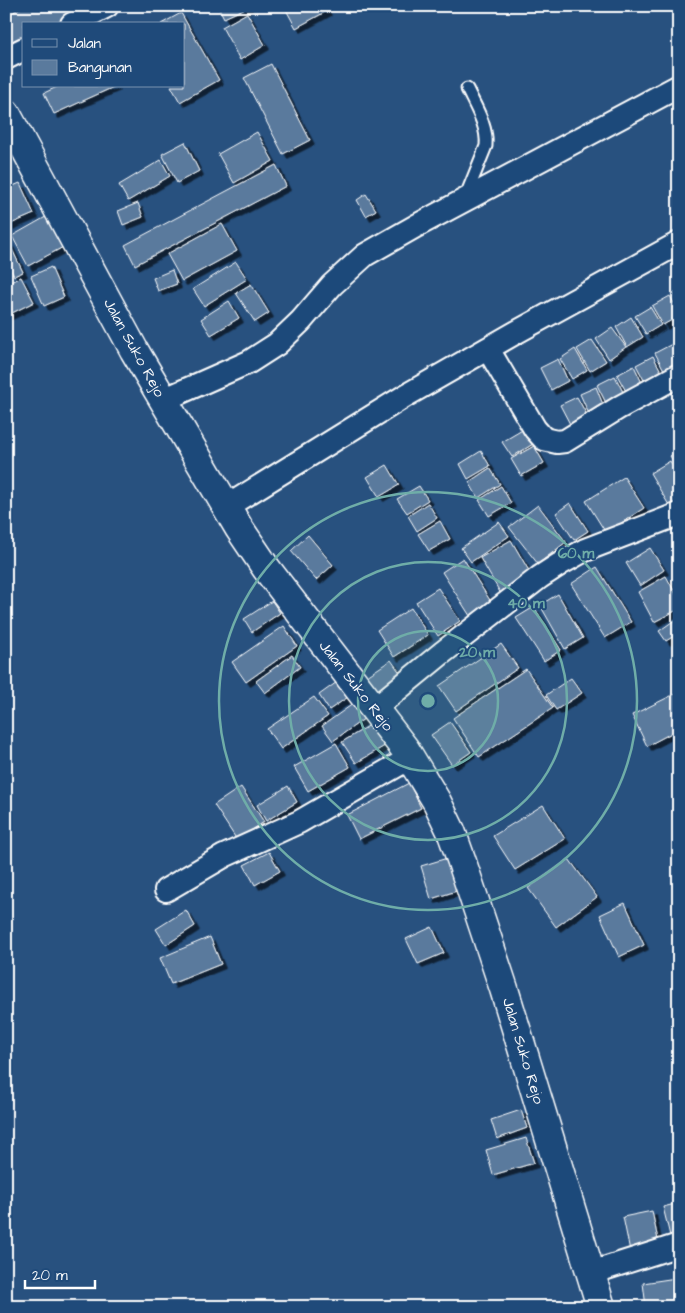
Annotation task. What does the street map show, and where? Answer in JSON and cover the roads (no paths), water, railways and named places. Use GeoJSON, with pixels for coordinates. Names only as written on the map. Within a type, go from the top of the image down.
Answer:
{"type":"FeatureCollection","features":[{"type":"Feature","properties":{"kind":"main road","name":"Jalan Suko Rejo"},"geometry":{"type":"LineString","coordinates":[[6,113],[134,350],[226,507],[266,568],[375,708],[410,758],[437,802],[461,858],[504,989],[601,1307]]}},
{"type":"Feature","properties":{"kind":"street"},"geometry":{"type":"LineString","coordinates":[[76,22],[106,6]]}},
{"type":"Feature","properties":{"kind":"street"},"geometry":{"type":"LineString","coordinates":[[6,58],[22,50]]}},
{"type":"Feature","properties":{"kind":"street"},"geometry":{"type":"LineString","coordinates":[[163,400],[249,362],[277,344],[301,321],[332,285],[365,255],[464,200],[679,86]]}},
{"type":"Feature","properties":{"kind":"street"},"geometry":{"type":"LineString","coordinates":[[226,507],[405,396],[626,271],[679,244]]}},
{"type":"Feature","properties":{"kind":"street"},"geometry":{"type":"LineString","coordinates":[[488,348],[535,429],[544,439],[550,442],[565,441],[679,374]]}},
{"type":"Feature","properties":{"kind":"street"},"geometry":{"type":"LineString","coordinates":[[375,708],[442,653],[560,564],[585,550],[679,514]]}},
{"type":"Feature","properties":{"kind":"street"},"geometry":{"type":"LineString","coordinates":[[166,890],[224,856],[299,822],[410,758]]}},
{"type":"Feature","properties":{"kind":"street"},"geometry":{"type":"LineString","coordinates":[[590,1273],[679,1245]]}},
{"type":"Feature","properties":{"kind":"lane"},"geometry":{"type":"LineString","coordinates":[[464,200],[486,146],[487,138],[485,129],[467,89]]}}]}
